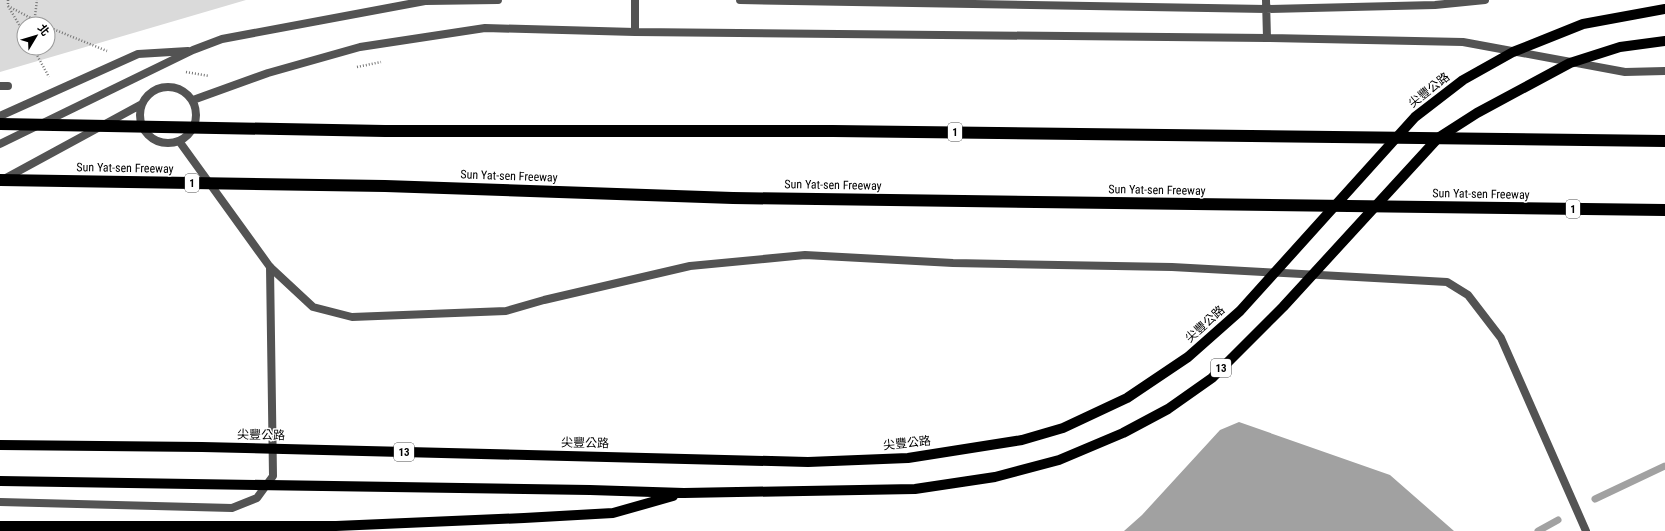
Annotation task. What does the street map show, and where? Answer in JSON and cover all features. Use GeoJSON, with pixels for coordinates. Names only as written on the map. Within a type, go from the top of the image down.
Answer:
{"type":"FeatureCollection","features":[{"type":"Feature","properties":{"kind":"highway","name":"1"},"geometry":{"type":"LineString","coordinates":[[0,124],[385,131],[841,131],[1665,141]]}},
{"type":"Feature","properties":{"kind":"highway","name":"Sun Yat-sen Freeway"},"geometry":{"type":"LineString","coordinates":[[0,181],[385,186],[733,198],[1665,210]]}},
{"type":"Feature","properties":{"kind":"main road","name":"尖豐公路"},"geometry":{"type":"LineString","coordinates":[[0,445],[202,446],[808,462],[908,458],[1022,440],[1063,428],[1127,398],[1188,357],[1240,311],[1415,117],[1463,80],[1513,52],[1583,24],[1665,9]]}},
{"type":"Feature","properties":{"kind":"main road","name":"13"},"geometry":{"type":"LineString","coordinates":[[0,481],[590,490],[684,493],[915,489],[995,477],[1059,460],[1123,433],[1168,409],[1212,378],[1283,307],[1438,138],[1477,112],[1570,63],[1620,48],[1665,41]]}},
{"type":"Feature","properties":{"kind":"main road"},"geometry":{"type":"LineString","coordinates":[[0,526],[336,526],[524,518],[613,513],[684,493]]}},
{"type":"Feature","properties":{"kind":"street"},"geometry":{"type":"LineString","coordinates":[[0,144],[193,50],[222,39],[425,1],[498,0]]}},
{"type":"Feature","properties":{"kind":"street"},"geometry":{"type":"LineString","coordinates":[[634,0],[635,32]]}},
{"type":"Feature","properties":{"kind":"street"},"geometry":{"type":"LineString","coordinates":[[740,0],[1266,9],[1435,5],[1485,0]]}},
{"type":"Feature","properties":{"kind":"street"},"geometry":{"type":"LineString","coordinates":[[1266,0],[1267,38]]}},
{"type":"Feature","properties":{"kind":"street"},"geometry":{"type":"LineString","coordinates":[[193,100],[268,73],[360,47],[485,28],[635,32],[1267,38],[1464,42],[1625,72],[1665,71]]}},
{"type":"Feature","properties":{"kind":"street"},"geometry":{"type":"LineString","coordinates":[[0,116],[138,54],[193,50]]}},
{"type":"Feature","properties":{"kind":"street"},"geometry":{"type":"LineString","coordinates":[[162,87],[179,89],[193,100],[196,110],[196,120],[193,128],[187,136],[170,143],[160,142],[145,131],[141,122],[140,113],[142,104],[147,96],[154,90],[162,87]]}},
{"type":"Feature","properties":{"kind":"street"},"geometry":{"type":"LineString","coordinates":[[0,181],[142,104]]}},
{"type":"Feature","properties":{"kind":"street"},"geometry":{"type":"LineString","coordinates":[[178,141],[270,267],[313,307],[352,317],[506,311],[544,300],[690,266],[805,255],[953,262],[1172,267],[1447,282],[1468,295],[1501,338],[1586,531]]}},
{"type":"Feature","properties":{"kind":"street"},"geometry":{"type":"LineString","coordinates":[[0,502],[232,508],[257,498],[272,476],[270,267]]}},
{"type":"Feature","properties":{"kind":"path"},"geometry":{"type":"LineString","coordinates":[[8,0],[8,6],[16,20]]}},
{"type":"Feature","properties":{"kind":"path"},"geometry":{"type":"LineString","coordinates":[[35,16],[37,0]]}},
{"type":"Feature","properties":{"kind":"path"},"geometry":{"type":"LineString","coordinates":[[8,6],[27,16]]}},
{"type":"Feature","properties":{"kind":"path"},"geometry":{"type":"LineString","coordinates":[[56,30],[114,54]]}},
{"type":"Feature","properties":{"kind":"path"},"geometry":{"type":"LineString","coordinates":[[37,56],[52,82]]}},
{"type":"Feature","properties":{"kind":"path"},"geometry":{"type":"LineString","coordinates":[[349,68],[388,61]]}},
{"type":"Feature","properties":{"kind":"path"},"geometry":{"type":"LineString","coordinates":[[179,71],[216,77]]}},
{"type":"Feature","properties":{"kind":"shaded area"},"geometry":{"type":"Polygon","coordinates":[[[0,0],[246,0],[56,56],[56,16],[16,16],[16,56],[55,56],[0,72],[0,0]]]}},
{"type":"Feature","properties":{"kind":"shaded area"},"geometry":{"type":"Polygon","coordinates":[[[1239,422],[1390,475],[1454,531],[1124,531],[1142,515],[1220,430],[1239,422]]]}},
{"type":"Feature","properties":{"kind":"pier"},"geometry":{"type":"Polygon","coordinates":[[[826,463],[946,485],[972,503],[845,524],[663,531],[535,531],[536,529],[569,525],[588,507],[598,482],[826,463]]]}},
{"type":"Feature","properties":{"kind":"waterway"},"geometry":{"type":"LineString","coordinates":[[1595,499],[1665,466]]}},
{"type":"Feature","properties":{"kind":"waterway"},"geometry":{"type":"LineString","coordinates":[[1538,531],[1558,520]]}}]}
